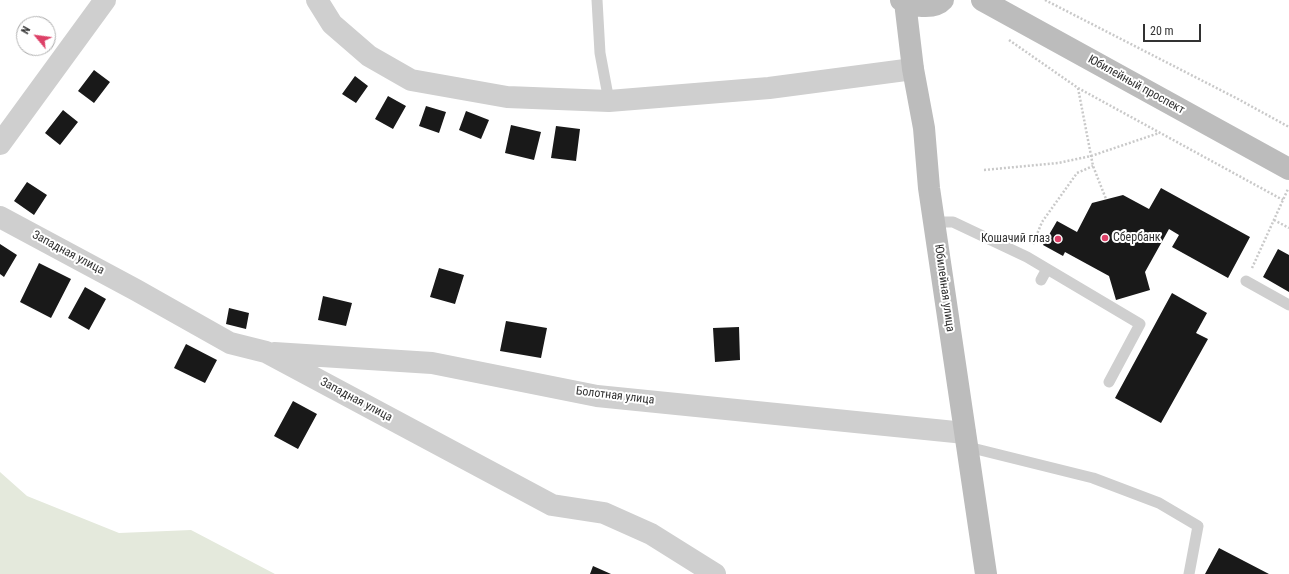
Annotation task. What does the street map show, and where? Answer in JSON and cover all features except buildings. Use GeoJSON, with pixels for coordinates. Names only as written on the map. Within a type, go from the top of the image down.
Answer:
{"type":"FeatureCollection","features":[{"type":"Feature","properties":{"kind":"main road"},"geometry":{"type":"LineString","coordinates":[[903,1],[925,6],[940,4],[943,0]]}},
{"type":"Feature","properties":{"kind":"main road","name":"Юбилейный проспект"},"geometry":{"type":"LineString","coordinates":[[982,0],[1289,169]]}},
{"type":"Feature","properties":{"kind":"main road","name":"Юбилейная улица"},"geometry":{"type":"LineString","coordinates":[[903,1],[913,69],[924,128],[929,188],[986,574]]}},
{"type":"Feature","properties":{"kind":"street"},"geometry":{"type":"LineString","coordinates":[[0,144],[105,0]]}},
{"type":"Feature","properties":{"kind":"street"},"geometry":{"type":"LineString","coordinates":[[317,0],[332,24],[369,56],[411,80],[507,97],[609,101],[769,88],[913,69]]}},
{"type":"Feature","properties":{"kind":"street","name":"Западная улица"},"geometry":{"type":"LineString","coordinates":[[0,217],[136,290],[230,343],[266,352],[552,505],[604,513],[651,534],[715,574]]}},
{"type":"Feature","properties":{"kind":"street","name":"Болотная улица"},"geometry":{"type":"LineString","coordinates":[[266,352],[432,363],[597,396],[966,440]]}},
{"type":"Feature","properties":{"kind":"lane"},"geometry":{"type":"LineString","coordinates":[[596,0],[600,53],[609,101]]}},
{"type":"Feature","properties":{"kind":"lane"},"geometry":{"type":"LineString","coordinates":[[934,222],[953,222],[1027,258],[1140,324],[1109,382]]}},
{"type":"Feature","properties":{"kind":"lane"},"geometry":{"type":"LineString","coordinates":[[1042,280],[1047,269]]}},
{"type":"Feature","properties":{"kind":"lane"},"geometry":{"type":"LineString","coordinates":[[1246,281],[1289,305]]}},
{"type":"Feature","properties":{"kind":"lane"},"geometry":{"type":"LineString","coordinates":[[966,440],[1093,478],[1158,504],[1198,526],[1188,574]]}},
{"type":"Feature","properties":{"kind":"path"},"geometry":{"type":"LineString","coordinates":[[1045,0],[1238,99],[1289,127]]}},
{"type":"Feature","properties":{"kind":"path"},"geometry":{"type":"LineString","coordinates":[[1006,38],[1078,88],[1283,200]]}},
{"type":"Feature","properties":{"kind":"path"},"geometry":{"type":"LineString","coordinates":[[1078,88],[1093,166],[1106,199]]}},
{"type":"Feature","properties":{"kind":"path"},"geometry":{"type":"LineString","coordinates":[[984,170],[1058,163],[1091,156],[1159,133]]}},
{"type":"Feature","properties":{"kind":"path"},"geometry":{"type":"LineString","coordinates":[[1027,258],[1042,222],[1078,173],[1093,166]]}},
{"type":"Feature","properties":{"kind":"path"},"geometry":{"type":"LineString","coordinates":[[1246,281],[1289,187]]}},
{"type":"Feature","properties":{"kind":"path"},"geometry":{"type":"LineString","coordinates":[[1274,220],[1289,228]]}},
{"type":"Feature","properties":{"kind":"shaded area"},"geometry":{"type":"Polygon","coordinates":[[[0,472],[27,496],[119,533],[191,530],[275,574],[0,574],[0,472]]]}},
{"type":"Feature","properties":{"kind":"place","name":"Сбербанк"},"geometry":{"type":"Point","coordinates":[1105,238]}},
{"type":"Feature","properties":{"kind":"place","name":"Кошачий глаз"},"geometry":{"type":"Point","coordinates":[1058,239]}}]}
